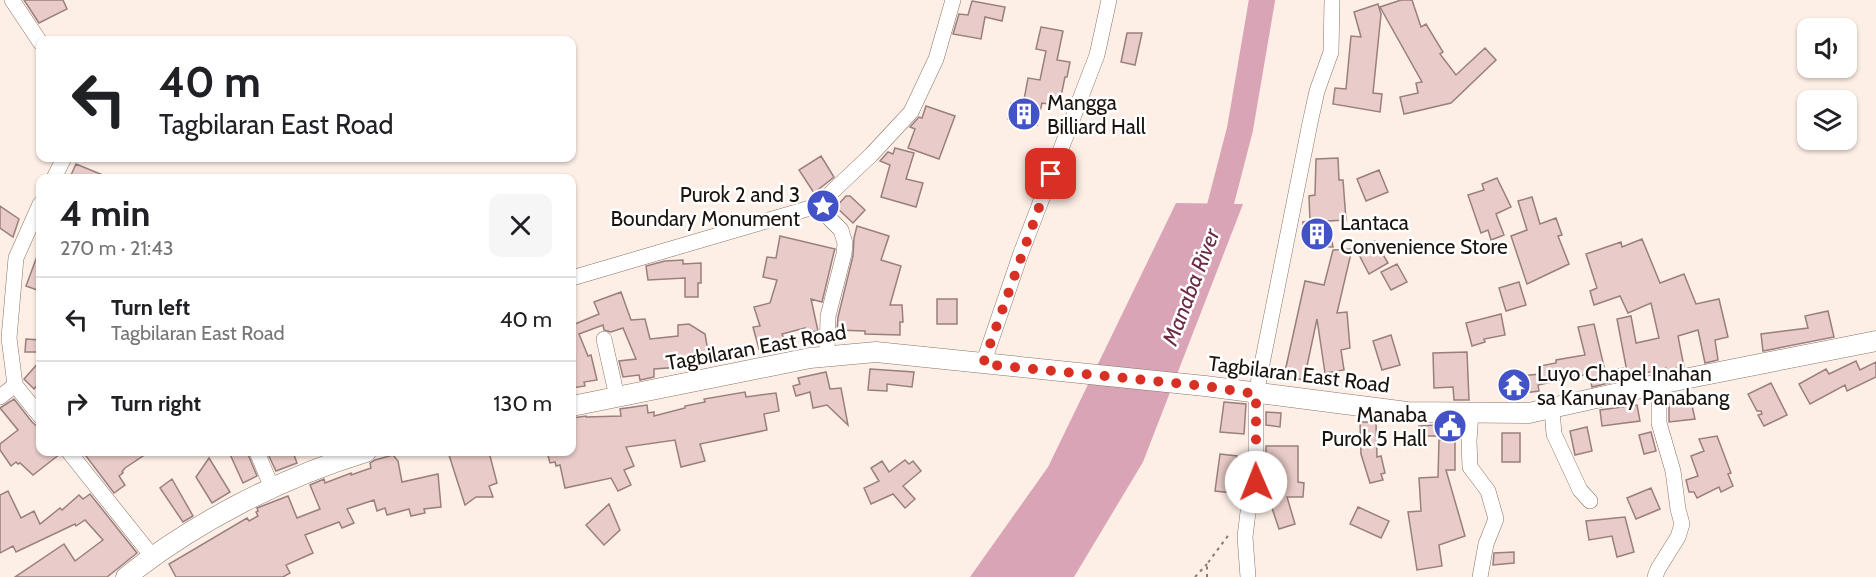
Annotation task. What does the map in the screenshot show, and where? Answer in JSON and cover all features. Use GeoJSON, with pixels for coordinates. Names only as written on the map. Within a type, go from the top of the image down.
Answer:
{"type":"FeatureCollection","features":[{"type":"Feature","properties":{"kind":"main road","name":"Tagbilaran East Road"},"geometry":{"type":"LineString","coordinates":[[576,405],[810,358],[876,352],[1205,386],[1407,412],[1529,413],[1659,384],[1876,341]]}},
{"type":"Feature","properties":{"kind":"main road"},"geometry":{"type":"LineString","coordinates":[[126,577],[152,556],[216,517],[272,488],[353,456]]}},
{"type":"Feature","properties":{"kind":"street"},"geometry":{"type":"LineString","coordinates":[[12,0],[36,36]]}},
{"type":"Feature","properties":{"kind":"street"},"geometry":{"type":"LineString","coordinates":[[576,277],[817,206],[871,155],[911,112],[936,58],[953,0]]}},
{"type":"Feature","properties":{"kind":"street"},"geometry":{"type":"LineString","coordinates":[[989,365],[1025,243],[1097,55],[1109,0]]}},
{"type":"Feature","properties":{"kind":"street"},"geometry":{"type":"LineString","coordinates":[[1248,577],[1245,537],[1256,482],[1256,394],[1317,91],[1331,52],[1332,0]]}},
{"type":"Feature","properties":{"kind":"street"},"geometry":{"type":"LineString","coordinates":[[817,206],[841,230],[845,243],[828,316],[827,357]]}},
{"type":"Feature","properties":{"kind":"street"},"geometry":{"type":"LineString","coordinates":[[36,213],[16,258],[9,338],[15,385],[36,411]]}},
{"type":"Feature","properties":{"kind":"street"},"geometry":{"type":"LineString","coordinates":[[604,339],[617,397]]}},
{"type":"Feature","properties":{"kind":"street"},"geometry":{"type":"LineString","coordinates":[[1655,577],[1678,537],[1682,524],[1673,471],[1659,423],[1659,384]]}},
{"type":"Feature","properties":{"kind":"street"},"geometry":{"type":"LineString","coordinates":[[0,397],[15,385]]}},
{"type":"Feature","properties":{"kind":"street"},"geometry":{"type":"LineString","coordinates":[[1552,409],[1554,434],[1580,490],[1590,501]]}},
{"type":"Feature","properties":{"kind":"street"},"geometry":{"type":"LineString","coordinates":[[1471,412],[1470,466],[1488,491],[1496,519],[1486,544],[1480,577]]}},
{"type":"Feature","properties":{"kind":"street"},"geometry":{"type":"LineString","coordinates":[[72,456],[152,556]]}},
{"type":"Feature","properties":{"kind":"street"},"geometry":{"type":"LineString","coordinates":[[259,456],[272,488]]}},
{"type":"Feature","properties":{"kind":"path"},"geometry":{"type":"LineString","coordinates":[[1196,577],[1248,513]]}},
{"type":"Feature","properties":{"kind":"path"},"geometry":{"type":"LineString","coordinates":[[1207,564],[1207,577]]}},
{"type":"Feature","properties":{"kind":"water"},"geometry":{"type":"Polygon","coordinates":[[[1176,203],[1243,204],[1143,462],[1074,577],[970,577],[1048,467],[1176,203]]]}},
{"type":"Feature","properties":{"kind":"building"},"geometry":{"type":"Polygon","coordinates":[[[24,0],[63,0],[67,9],[39,23],[24,0]]]}},
{"type":"Feature","properties":{"kind":"building"},"geometry":{"type":"Polygon","coordinates":[[[1401,0],[1412,0],[1421,27],[1426,24],[1443,52],[1440,54],[1456,75],[1485,48],[1496,60],[1451,103],[1404,114],[1400,97],[1418,93],[1416,83],[1422,82],[1380,7],[1401,0]]]}},
{"type":"Feature","properties":{"kind":"building"},"geometry":{"type":"Polygon","coordinates":[[[972,1],[1005,7],[1002,21],[985,17],[981,39],[953,34],[959,14],[968,15],[972,1]]]}},
{"type":"Feature","properties":{"kind":"building"},"geometry":{"type":"Polygon","coordinates":[[[1378,4],[1381,14],[1373,93],[1382,94],[1380,112],[1333,104],[1335,88],[1346,89],[1351,36],[1361,37],[1354,12],[1378,4]]]}},
{"type":"Feature","properties":{"kind":"building"},"geometry":{"type":"Polygon","coordinates":[[[1041,27],[1063,31],[1057,60],[1070,62],[1059,106],[1042,103],[1037,125],[1008,119],[1011,103],[1023,105],[1028,78],[1040,80],[1046,51],[1036,49],[1041,27]]]}},
{"type":"Feature","properties":{"kind":"building"},"geometry":{"type":"Polygon","coordinates":[[[1127,33],[1142,33],[1135,65],[1121,62],[1127,33]]]}},
{"type":"Feature","properties":{"kind":"building"},"geometry":{"type":"Polygon","coordinates":[[[926,106],[955,116],[939,159],[908,148],[915,129],[910,127],[919,117],[922,118],[926,106]]]}},
{"type":"Feature","properties":{"kind":"building"},"geometry":{"type":"Polygon","coordinates":[[[895,148],[914,153],[906,179],[923,183],[916,207],[881,197],[890,165],[880,161],[888,152],[893,154],[895,148]]]}},
{"type":"Feature","properties":{"kind":"building"},"geometry":{"type":"Polygon","coordinates":[[[821,156],[834,177],[814,193],[799,170],[821,156]]]}},
{"type":"Feature","properties":{"kind":"building"},"geometry":{"type":"Polygon","coordinates":[[[1338,158],[1339,180],[1343,180],[1346,220],[1328,221],[1333,247],[1309,246],[1309,242],[1303,242],[1303,222],[1310,221],[1309,196],[1315,195],[1316,159],[1338,158]]]}},
{"type":"Feature","properties":{"kind":"building"},"geometry":{"type":"Polygon","coordinates":[[[76,164],[100,174],[71,174],[76,164]]]}},
{"type":"Feature","properties":{"kind":"building"},"geometry":{"type":"Polygon","coordinates":[[[1379,170],[1388,192],[1366,201],[1357,179],[1379,170]]]}},
{"type":"Feature","properties":{"kind":"building"},"geometry":{"type":"Polygon","coordinates":[[[1497,178],[1511,207],[1496,214],[1504,235],[1491,240],[1488,230],[1481,233],[1468,195],[1484,190],[1482,184],[1497,178]]]}},
{"type":"Feature","properties":{"kind":"building"},"geometry":{"type":"Polygon","coordinates":[[[846,196],[850,196],[865,210],[853,223],[836,207],[846,196]]]}},
{"type":"Feature","properties":{"kind":"building"},"geometry":{"type":"Polygon","coordinates":[[[1532,197],[1540,224],[1556,218],[1562,235],[1558,236],[1569,264],[1527,284],[1511,236],[1527,230],[1518,201],[1532,197]]]}},
{"type":"Feature","properties":{"kind":"building"},"geometry":{"type":"Polygon","coordinates":[[[0,206],[19,219],[13,237],[0,228],[0,206]]]}},
{"type":"Feature","properties":{"kind":"building"},"geometry":{"type":"Polygon","coordinates":[[[857,226],[889,236],[881,260],[901,266],[890,305],[902,305],[903,322],[900,322],[900,335],[837,330],[857,226]]]}},
{"type":"Feature","properties":{"kind":"building"},"geometry":{"type":"Polygon","coordinates":[[[780,236],[835,249],[822,302],[811,299],[818,331],[806,333],[805,328],[782,334],[785,341],[759,349],[753,327],[760,326],[754,307],[770,303],[777,280],[763,277],[767,257],[776,258],[780,236]]]}},
{"type":"Feature","properties":{"kind":"building"},"geometry":{"type":"Polygon","coordinates":[[[1642,239],[1660,283],[1684,274],[1696,304],[1719,299],[1728,337],[1715,340],[1718,360],[1705,363],[1698,330],[1678,336],[1684,367],[1667,370],[1666,368],[1628,377],[1617,319],[1631,316],[1636,343],[1659,338],[1651,303],[1628,313],[1620,296],[1594,305],[1590,291],[1597,288],[1586,254],[1621,242],[1622,247],[1642,239]]]}},
{"type":"Feature","properties":{"kind":"building"},"geometry":{"type":"Polygon","coordinates":[[[1375,241],[1388,263],[1369,274],[1357,251],[1375,241]]]}},
{"type":"Feature","properties":{"kind":"building"},"geometry":{"type":"Polygon","coordinates":[[[1352,249],[1337,313],[1347,312],[1350,348],[1341,350],[1344,370],[1325,373],[1317,319],[1304,380],[1284,376],[1305,281],[1324,285],[1333,250],[1352,249]]]}},
{"type":"Feature","properties":{"kind":"building"},"geometry":{"type":"Polygon","coordinates":[[[36,259],[36,290],[26,286],[36,259]]]}},
{"type":"Feature","properties":{"kind":"building"},"geometry":{"type":"Polygon","coordinates":[[[683,260],[683,264],[701,263],[698,297],[685,297],[685,278],[648,280],[646,266],[665,261],[683,260]]]}},
{"type":"Feature","properties":{"kind":"building"},"geometry":{"type":"Polygon","coordinates":[[[1397,264],[1407,282],[1391,290],[1381,272],[1397,264]]]}},
{"type":"Feature","properties":{"kind":"building"},"geometry":{"type":"Polygon","coordinates":[[[1519,282],[1526,305],[1506,311],[1499,288],[1519,282]]]}},
{"type":"Feature","properties":{"kind":"building"},"geometry":{"type":"Polygon","coordinates":[[[621,292],[631,320],[645,319],[650,339],[678,336],[678,325],[689,324],[705,334],[709,357],[680,363],[681,367],[654,369],[654,377],[640,380],[639,375],[623,377],[619,361],[636,359],[623,328],[611,332],[604,330],[603,325],[579,334],[588,356],[591,355],[597,380],[584,382],[585,386],[576,387],[576,324],[599,314],[594,302],[621,292]]]}},
{"type":"Feature","properties":{"kind":"building"},"geometry":{"type":"Polygon","coordinates":[[[937,299],[957,299],[957,324],[937,324],[937,299]]]}},
{"type":"Feature","properties":{"kind":"building"},"geometry":{"type":"Polygon","coordinates":[[[1828,311],[1834,337],[1763,351],[1761,334],[1808,328],[1805,316],[1828,311]]]}},
{"type":"Feature","properties":{"kind":"building"},"geometry":{"type":"Polygon","coordinates":[[[1501,314],[1505,335],[1484,339],[1485,342],[1472,346],[1466,323],[1501,314]]]}},
{"type":"Feature","properties":{"kind":"building"},"geometry":{"type":"Polygon","coordinates":[[[1594,324],[1605,371],[1623,368],[1625,379],[1592,387],[1589,374],[1538,385],[1539,391],[1510,395],[1507,377],[1541,374],[1540,366],[1556,363],[1556,360],[1585,355],[1578,327],[1594,324]]]}},
{"type":"Feature","properties":{"kind":"building"},"geometry":{"type":"Polygon","coordinates":[[[1391,335],[1400,365],[1382,370],[1373,341],[1391,335]]]}},
{"type":"Feature","properties":{"kind":"building"},"geometry":{"type":"Polygon","coordinates":[[[26,339],[36,340],[36,352],[25,352],[26,339]]]}},
{"type":"Feature","properties":{"kind":"building"},"geometry":{"type":"Polygon","coordinates":[[[1467,352],[1469,400],[1454,400],[1453,387],[1434,388],[1433,353],[1467,352]]]}},
{"type":"Feature","properties":{"kind":"building"},"geometry":{"type":"Polygon","coordinates":[[[1856,361],[1860,370],[1876,362],[1876,377],[1847,391],[1845,385],[1810,404],[1799,384],[1826,369],[1829,374],[1856,361]]]}},
{"type":"Feature","properties":{"kind":"building"},"geometry":{"type":"Polygon","coordinates":[[[36,366],[34,389],[24,379],[36,366]]]}},
{"type":"Feature","properties":{"kind":"building"},"geometry":{"type":"Polygon","coordinates":[[[870,369],[914,372],[912,387],[887,384],[887,391],[868,390],[870,369]]]}},
{"type":"Feature","properties":{"kind":"building"},"geometry":{"type":"Polygon","coordinates":[[[826,372],[830,389],[841,388],[848,425],[827,405],[813,408],[810,392],[796,396],[793,386],[800,384],[798,378],[826,372]]]}},
{"type":"Feature","properties":{"kind":"building"},"geometry":{"type":"Polygon","coordinates":[[[1771,383],[1787,415],[1764,426],[1758,415],[1762,414],[1761,411],[1757,411],[1748,394],[1771,383]]]}},
{"type":"Feature","properties":{"kind":"building"},"geometry":{"type":"Polygon","coordinates":[[[745,392],[746,397],[776,393],[779,411],[764,414],[767,430],[700,444],[705,461],[681,467],[675,440],[626,447],[634,466],[624,470],[631,485],[618,491],[611,478],[565,488],[560,465],[556,466],[555,462],[550,463],[548,456],[576,456],[576,417],[621,416],[620,409],[647,405],[648,413],[654,412],[654,416],[705,402],[704,399],[745,392]]]}},
{"type":"Feature","properties":{"kind":"building"},"geometry":{"type":"Polygon","coordinates":[[[14,399],[36,426],[36,456],[57,456],[33,475],[20,463],[16,462],[11,466],[0,450],[0,444],[18,430],[0,408],[14,399]]]}},
{"type":"Feature","properties":{"kind":"building"},"geometry":{"type":"Polygon","coordinates":[[[1691,401],[1695,419],[1669,422],[1669,404],[1691,401]]]}},
{"type":"Feature","properties":{"kind":"building"},"geometry":{"type":"Polygon","coordinates":[[[1224,402],[1246,404],[1244,434],[1220,432],[1224,402]]]}},
{"type":"Feature","properties":{"kind":"building"},"geometry":{"type":"Polygon","coordinates":[[[1637,405],[1640,421],[1602,426],[1600,410],[1637,405]]]}},
{"type":"Feature","properties":{"kind":"building"},"geometry":{"type":"Polygon","coordinates":[[[1266,412],[1281,413],[1280,427],[1266,425],[1266,412]]]}},
{"type":"Feature","properties":{"kind":"building"},"geometry":{"type":"Polygon","coordinates":[[[1360,422],[1376,422],[1377,457],[1381,456],[1385,473],[1381,474],[1383,480],[1370,483],[1361,454],[1360,422]]]}},
{"type":"Feature","properties":{"kind":"building"},"geometry":{"type":"Polygon","coordinates":[[[1438,425],[1438,436],[1419,436],[1419,426],[1438,425]]]}},
{"type":"Feature","properties":{"kind":"building"},"geometry":{"type":"Polygon","coordinates":[[[1587,427],[1592,451],[1575,455],[1570,431],[1587,427]]]}},
{"type":"Feature","properties":{"kind":"building"},"geometry":{"type":"Polygon","coordinates":[[[1651,432],[1656,451],[1644,454],[1639,435],[1651,432]]]}},
{"type":"Feature","properties":{"kind":"building"},"geometry":{"type":"Polygon","coordinates":[[[1502,433],[1520,433],[1520,462],[1502,462],[1502,433]]]}},
{"type":"Feature","properties":{"kind":"building"},"geometry":{"type":"Polygon","coordinates":[[[1717,436],[1731,473],[1728,474],[1733,486],[1721,492],[1719,487],[1697,498],[1694,492],[1689,492],[1686,480],[1698,476],[1691,456],[1704,451],[1699,439],[1717,436]]]}},
{"type":"Feature","properties":{"kind":"building"},"geometry":{"type":"Polygon","coordinates":[[[1439,440],[1455,440],[1455,470],[1446,470],[1465,536],[1439,545],[1442,566],[1417,570],[1408,512],[1421,511],[1419,478],[1438,477],[1439,440]]]}},
{"type":"Feature","properties":{"kind":"building"},"geometry":{"type":"Polygon","coordinates":[[[1266,446],[1298,446],[1298,482],[1304,483],[1303,497],[1287,497],[1295,524],[1279,529],[1269,499],[1266,499],[1266,446]]]}},
{"type":"Feature","properties":{"kind":"building"},"geometry":{"type":"Polygon","coordinates":[[[1220,454],[1237,456],[1232,493],[1215,491],[1220,454]]]}},
{"type":"Feature","properties":{"kind":"building"},"geometry":{"type":"Polygon","coordinates":[[[86,456],[143,456],[125,468],[119,476],[125,485],[114,493],[86,456]]]}},
{"type":"Feature","properties":{"kind":"building"},"geometry":{"type":"Polygon","coordinates":[[[231,456],[249,456],[257,476],[243,483],[231,456]]]}},
{"type":"Feature","properties":{"kind":"building"},"geometry":{"type":"Polygon","coordinates":[[[269,456],[294,456],[297,463],[276,471],[269,456]]]}},
{"type":"Feature","properties":{"kind":"building"},"geometry":{"type":"Polygon","coordinates":[[[394,456],[398,461],[402,482],[438,474],[441,507],[424,509],[425,513],[411,516],[409,509],[387,515],[385,508],[377,511],[374,500],[347,509],[354,523],[342,528],[339,522],[305,535],[313,553],[286,565],[290,573],[283,577],[176,577],[169,564],[247,518],[249,521],[258,516],[257,508],[288,496],[297,518],[320,509],[310,485],[324,479],[325,483],[371,468],[370,463],[394,456]]]}},
{"type":"Feature","properties":{"kind":"building"},"geometry":{"type":"Polygon","coordinates":[[[449,456],[490,456],[497,483],[489,486],[493,497],[476,497],[465,505],[449,456]]]}},
{"type":"Feature","properties":{"kind":"building"},"geometry":{"type":"Polygon","coordinates":[[[209,458],[230,492],[212,503],[196,477],[209,458]]]}},
{"type":"Feature","properties":{"kind":"building"},"geometry":{"type":"Polygon","coordinates":[[[905,460],[909,464],[913,461],[921,471],[903,486],[915,499],[905,508],[893,494],[871,504],[864,488],[879,481],[871,468],[882,461],[889,472],[905,460]]]}},
{"type":"Feature","properties":{"kind":"building"},"geometry":{"type":"Polygon","coordinates":[[[172,479],[193,516],[183,522],[160,488],[172,479]]]}},
{"type":"Feature","properties":{"kind":"building"},"geometry":{"type":"Polygon","coordinates":[[[1651,488],[1660,509],[1636,519],[1627,498],[1651,488]]]}},
{"type":"Feature","properties":{"kind":"building"},"geometry":{"type":"Polygon","coordinates":[[[8,491],[21,518],[34,511],[40,524],[60,508],[62,510],[79,495],[83,499],[90,494],[137,553],[107,577],[15,577],[64,544],[75,561],[103,540],[85,520],[16,552],[13,546],[0,553],[0,495],[8,491]]]}},
{"type":"Feature","properties":{"kind":"building"},"geometry":{"type":"Polygon","coordinates":[[[609,504],[620,530],[604,545],[586,525],[609,504]]]}},
{"type":"Feature","properties":{"kind":"building"},"geometry":{"type":"Polygon","coordinates":[[[1358,507],[1389,521],[1381,538],[1350,524],[1358,507]]]}},
{"type":"Feature","properties":{"kind":"building"},"geometry":{"type":"Polygon","coordinates":[[[1625,517],[1634,552],[1617,557],[1612,536],[1589,540],[1586,521],[1625,517]]]}},
{"type":"Feature","properties":{"kind":"building"},"geometry":{"type":"Polygon","coordinates":[[[1514,552],[1514,563],[1493,565],[1494,553],[1514,552]]]}},
{"type":"Feature","properties":{"kind":"waterway","name":"Manaba River"},"geometry":{"type":"LineString","coordinates":[[1212,237],[1240,129],[1262,0]]}},
{"type":"Feature","properties":{"kind":"place","name":"Mangga Billiard Hall"},"geometry":{"type":"Point","coordinates":[1024,114]}},
{"type":"Feature","properties":{"kind":"place","name":"Purok 2 and 3 Boundary Monument"},"geometry":{"type":"Point","coordinates":[823,206]}},
{"type":"Feature","properties":{"kind":"place","name":"Lantaca Convenience Store"},"geometry":{"type":"Point","coordinates":[1317,234]}},
{"type":"Feature","properties":{"kind":"place","name":"Luyo Chapel Inahan sa Kanunay Panabang"},"geometry":{"type":"Point","coordinates":[1514,385]}},
{"type":"Feature","properties":{"kind":"place","name":"Manaba Purok 5 Hall"},"geometry":{"type":"Point","coordinates":[1450,426]}},
{"type":"Feature","properties":{"kind":"route"},"geometry":{"type":"LineString","coordinates":[[1051,174],[983,364],[1205,386],[1256,394],[1256,482]]}}]}
